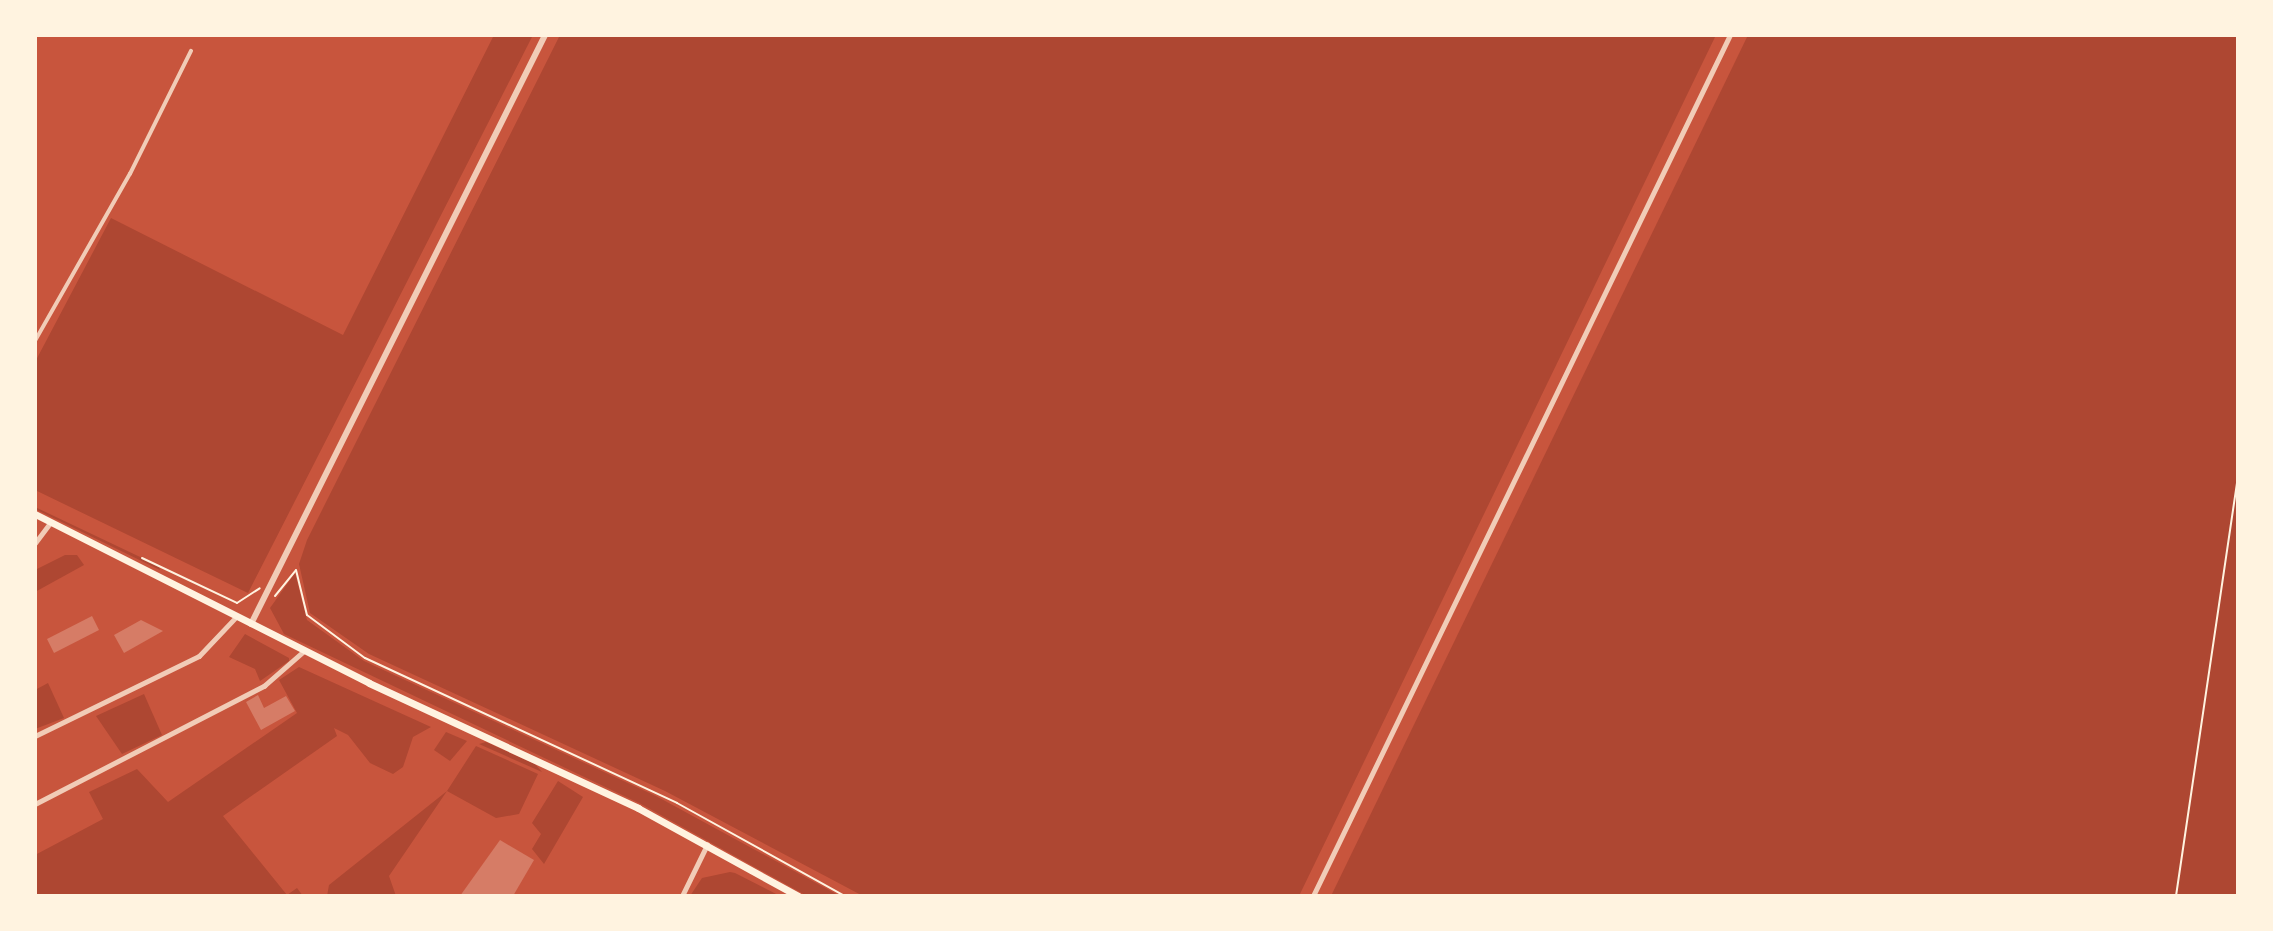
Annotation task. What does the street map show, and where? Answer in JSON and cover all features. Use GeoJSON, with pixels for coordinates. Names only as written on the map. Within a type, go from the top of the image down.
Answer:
{"type":"FeatureCollection","features":[{"type":"Feature","properties":{"kind":"main road"},"geometry":{"type":"LineString","coordinates":[[35,514],[304,651],[707,845],[798,896]]}},
{"type":"Feature","properties":{"kind":"street"},"geometry":{"type":"LineString","coordinates":[[251,624],[545,35]]}},
{"type":"Feature","properties":{"kind":"street"},"geometry":{"type":"LineString","coordinates":[[1313,896],[1730,35]]}},
{"type":"Feature","properties":{"kind":"street"},"geometry":{"type":"LineString","coordinates":[[35,341],[130,174],[191,51]]}},
{"type":"Feature","properties":{"kind":"street"},"geometry":{"type":"LineString","coordinates":[[35,543],[51,522]]}},
{"type":"Feature","properties":{"kind":"street"},"geometry":{"type":"LineString","coordinates":[[35,736],[199,656],[236,617]]}},
{"type":"Feature","properties":{"kind":"street"},"geometry":{"type":"LineString","coordinates":[[35,804],[264,686],[304,651]]}},
{"type":"Feature","properties":{"kind":"street"},"geometry":{"type":"LineString","coordinates":[[682,896],[707,845]]}},
{"type":"Feature","properties":{"kind":"path"},"geometry":{"type":"LineString","coordinates":[[2176,896],[2238,477]]}},
{"type":"Feature","properties":{"kind":"path"},"geometry":{"type":"LineString","coordinates":[[131,552],[237,603],[251,600],[257,587],[263,590]]}},
{"type":"Feature","properties":{"kind":"path"},"geometry":{"type":"LineString","coordinates":[[272,594],[278,595],[296,570],[307,615],[365,658],[677,803],[845,896]]}},
{"type":"Feature","properties":{"kind":"shaded area"},"geometry":{"type":"Polygon","coordinates":[[[494,35],[533,35],[248,593],[35,490],[35,362],[111,218],[343,335],[494,35]]]}},
{"type":"Feature","properties":{"kind":"shaded area"},"geometry":{"type":"Polygon","coordinates":[[[560,35],[1716,35],[1299,896],[863,896],[665,791],[369,654],[310,613],[299,564],[307,540],[560,35]]]}},
{"type":"Feature","properties":{"kind":"shaded area"},"geometry":{"type":"Polygon","coordinates":[[[1748,35],[2238,35],[2238,896],[1331,896],[1748,35]]]}},
{"type":"Feature","properties":{"kind":"shaded area"},"geometry":{"type":"Polygon","coordinates":[[[35,509],[159,566],[160,570],[35,509]]]}},
{"type":"Feature","properties":{"kind":"shaded area"},"geometry":{"type":"Polygon","coordinates":[[[65,555],[77,555],[84,565],[35,592],[35,570],[65,555]]]}},
{"type":"Feature","properties":{"kind":"shaded area"},"geometry":{"type":"Polygon","coordinates":[[[295,573],[307,620],[364,661],[656,796],[840,896],[807,896],[641,804],[284,634],[270,608],[295,573]]]}},
{"type":"Feature","properties":{"kind":"shaded area"},"geometry":{"type":"Polygon","coordinates":[[[245,634],[289,658],[289,661],[260,681],[255,669],[229,657],[245,634]]]}},
{"type":"Feature","properties":{"kind":"shaded area"},"geometry":{"type":"Polygon","coordinates":[[[299,667],[431,727],[413,737],[403,767],[393,774],[370,763],[348,735],[334,728],[337,736],[223,816],[287,895],[297,888],[303,896],[35,896],[35,855],[103,819],[89,792],[137,769],[168,802],[297,713],[279,680],[299,667]]]}},
{"type":"Feature","properties":{"kind":"shaded area"},"geometry":{"type":"Polygon","coordinates":[[[48,683],[64,718],[35,729],[35,690],[48,683]]]}},
{"type":"Feature","properties":{"kind":"shaded area"},"geometry":{"type":"Polygon","coordinates":[[[144,694],[162,735],[122,754],[96,716],[144,694]]]}},
{"type":"Feature","properties":{"kind":"shaded area"},"geometry":{"type":"Polygon","coordinates":[[[446,732],[467,741],[450,761],[434,750],[446,732]]]}},
{"type":"Feature","properties":{"kind":"shaded area"},"geometry":{"type":"Polygon","coordinates":[[[486,742],[535,764],[542,772],[479,744],[486,742]]]}},
{"type":"Feature","properties":{"kind":"shaded area"},"geometry":{"type":"Polygon","coordinates":[[[476,746],[538,774],[519,814],[496,818],[447,791],[476,746]]]}},
{"type":"Feature","properties":{"kind":"shaded area"},"geometry":{"type":"Polygon","coordinates":[[[558,781],[583,797],[544,864],[532,849],[541,834],[532,823],[558,781]]]}},
{"type":"Feature","properties":{"kind":"shaded area"},"geometry":{"type":"Polygon","coordinates":[[[447,791],[389,876],[396,896],[327,896],[329,885],[447,791]]]}},
{"type":"Feature","properties":{"kind":"shaded area"},"geometry":{"type":"Polygon","coordinates":[[[730,872],[780,896],[690,896],[702,878],[730,872]]]}},
{"type":"Feature","properties":{"kind":"building"},"geometry":{"type":"Polygon","coordinates":[[[92,616],[99,630],[54,653],[47,639],[92,616]]]}},
{"type":"Feature","properties":{"kind":"building"},"geometry":{"type":"Polygon","coordinates":[[[141,620],[163,631],[124,653],[114,635],[141,620]]]}},
{"type":"Feature","properties":{"kind":"building"},"geometry":{"type":"Polygon","coordinates":[[[258,695],[264,708],[286,696],[295,711],[261,730],[246,702],[258,695]]]}},
{"type":"Feature","properties":{"kind":"building"},"geometry":{"type":"Polygon","coordinates":[[[500,840],[534,860],[513,896],[460,896],[500,840]]]}}]}
